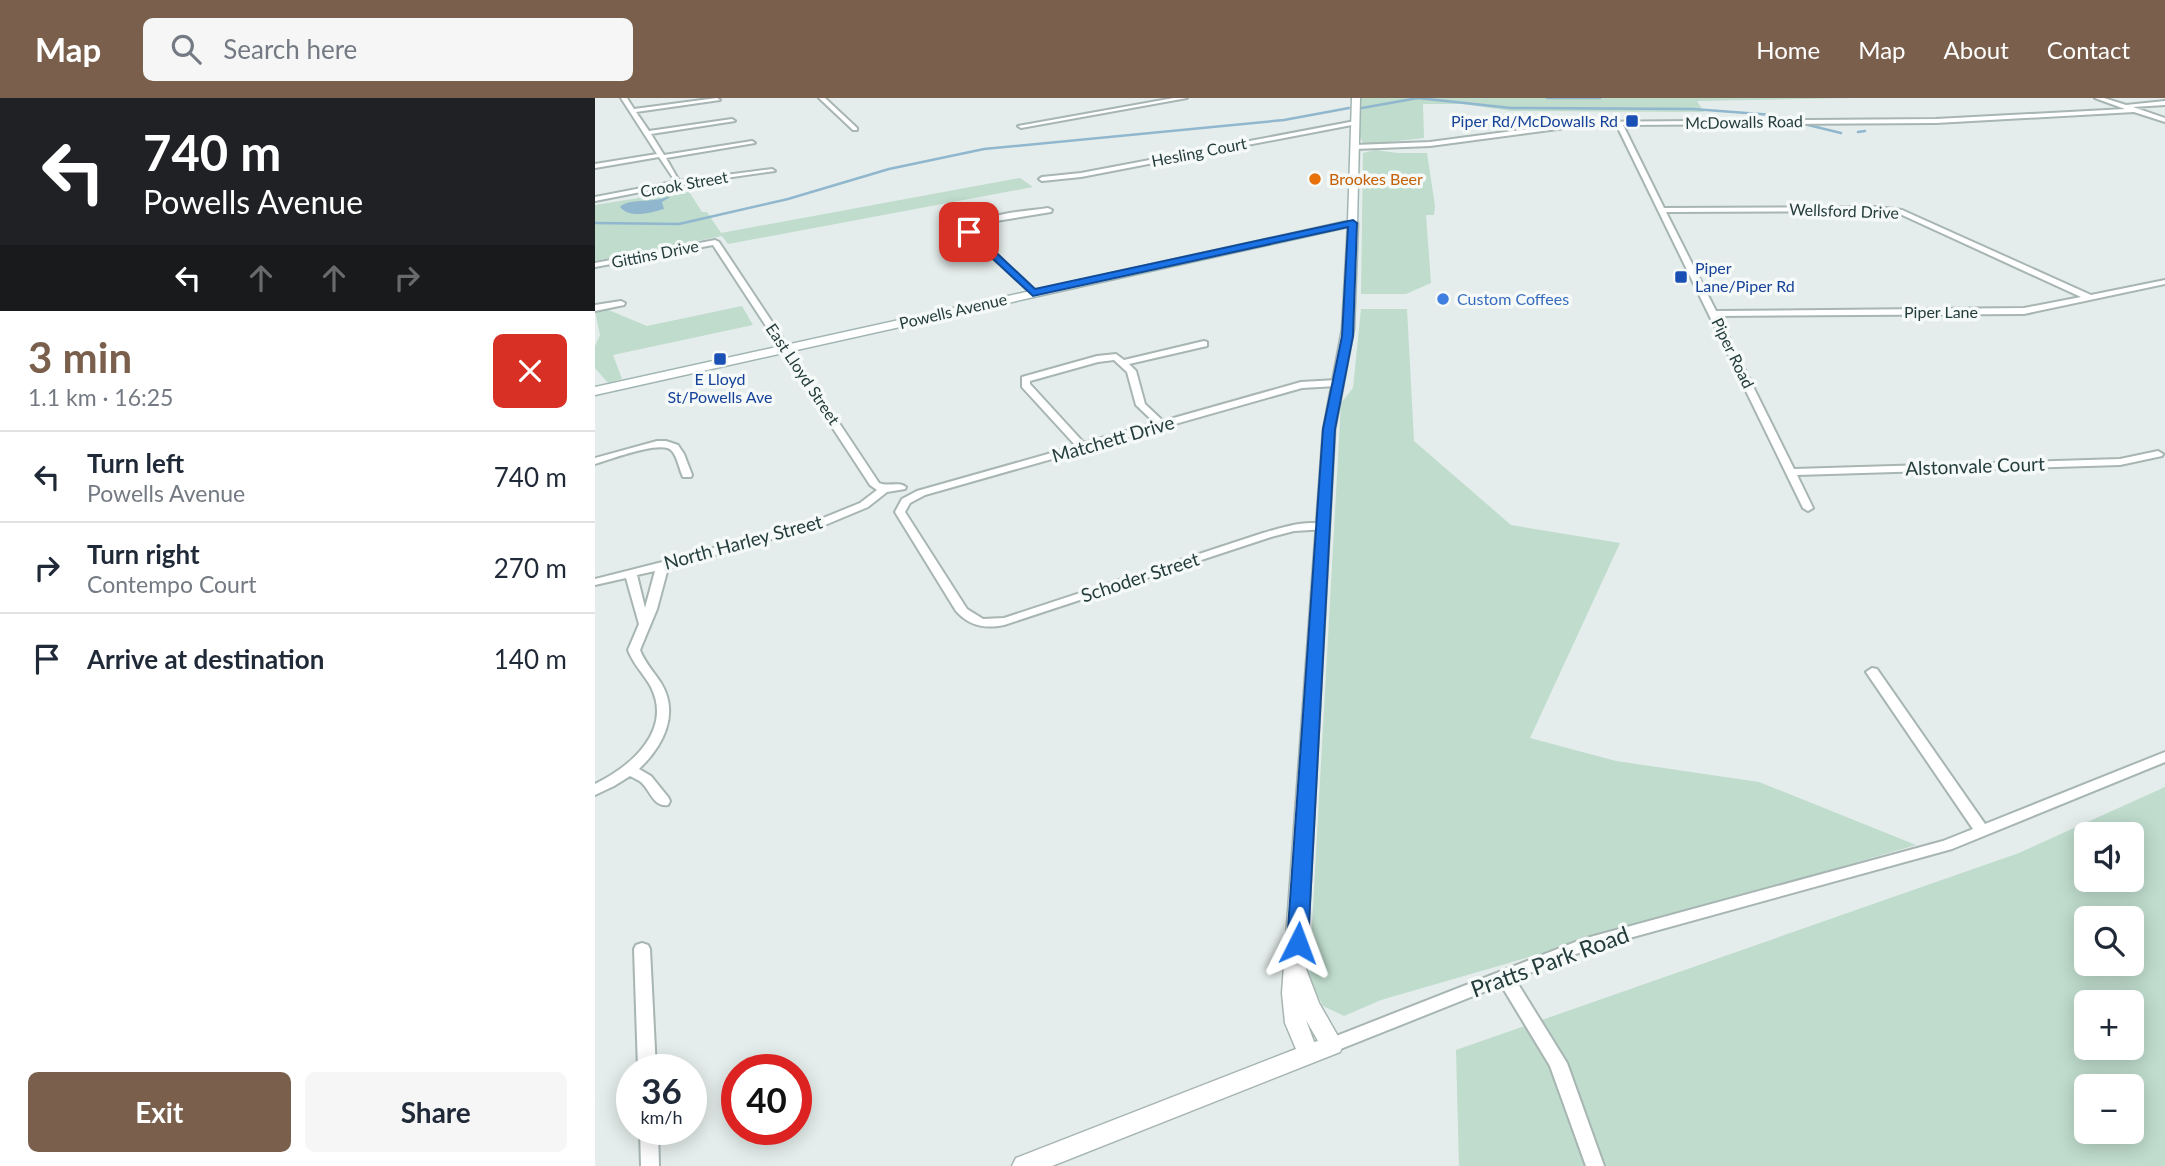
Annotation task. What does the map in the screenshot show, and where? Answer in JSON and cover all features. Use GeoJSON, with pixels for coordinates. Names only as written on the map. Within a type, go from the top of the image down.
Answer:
{"type":"FeatureCollection","features":[{"type":"Feature","properties":{"kind":"main road"},"geometry":{"type":"LineString","coordinates":[[1353,223],[1356,98]]}},
{"type":"Feature","properties":{"kind":"main road","name":"Powells Avenue"},"geometry":{"type":"LineString","coordinates":[[595,391],[1353,223]]}},
{"type":"Feature","properties":{"kind":"street"},"geometry":{"type":"LineString","coordinates":[[624,98],[677,179],[676,183]]}},
{"type":"Feature","properties":{"kind":"street"},"geometry":{"type":"LineString","coordinates":[[822,98],[855,129]]}},
{"type":"Feature","properties":{"kind":"street"},"geometry":{"type":"LineString","coordinates":[[1021,126],[1184,98]]}},
{"type":"Feature","properties":{"kind":"street"},"geometry":{"type":"LineString","coordinates":[[2098,98],[2165,120]]}},
{"type":"Feature","properties":{"kind":"street"},"geometry":{"type":"LineString","coordinates":[[633,111],[717,100]]}},
{"type":"Feature","properties":{"kind":"street"},"geometry":{"type":"LineString","coordinates":[[2124,106],[2165,103]]}},
{"type":"Feature","properties":{"kind":"street","name":"McDowalls Road"},"geometry":{"type":"LineString","coordinates":[[1355,147],[1430,144],[1562,125],[1936,121],[2135,110]]}},
{"type":"Feature","properties":{"kind":"street"},"geometry":{"type":"LineString","coordinates":[[647,133],[733,121]]}},
{"type":"Feature","properties":{"kind":"street","name":"Piper Road"},"geometry":{"type":"LineString","coordinates":[[1619,123],[1808,508]]}},
{"type":"Feature","properties":{"kind":"street","name":"Hesling Court"},"geometry":{"type":"LineString","coordinates":[[1042,179],[1081,175],[1355,124]]}},
{"type":"Feature","properties":{"kind":"street"},"geometry":{"type":"LineString","coordinates":[[595,166],[752,143]]}},
{"type":"Feature","properties":{"kind":"street","name":"Crook Street"},"geometry":{"type":"LineString","coordinates":[[595,199],[676,183],[772,171]]}},
{"type":"Feature","properties":{"kind":"street"},"geometry":{"type":"LineString","coordinates":[[1033,293],[969,232],[985,222],[1048,209]]}},
{"type":"Feature","properties":{"kind":"street","name":"Wellsford Drive"},"geometry":{"type":"LineString","coordinates":[[1661,210],[1885,209],[1902,212],[2092,298]]}},
{"type":"Feature","properties":{"kind":"street"},"geometry":{"type":"LineString","coordinates":[[1309,1054],[1298,1030],[1291,993],[1296,969],[1329,429],[1348,329],[1353,223]]}},
{"type":"Feature","properties":{"kind":"street","name":"Gittins Drive"},"geometry":{"type":"LineString","coordinates":[[595,265],[715,242]]}},
{"type":"Feature","properties":{"kind":"street","name":"East Lloyd Street"},"geometry":{"type":"LineString","coordinates":[[715,242],[875,485],[884,489]]}},
{"type":"Feature","properties":{"kind":"street","name":"Piper Lane"},"geometry":{"type":"LineString","coordinates":[[1714,313],[2024,311],[2165,282]]}},
{"type":"Feature","properties":{"kind":"street"},"geometry":{"type":"LineString","coordinates":[[595,308],[621,303]]}},
{"type":"Feature","properties":{"kind":"street"},"geometry":{"type":"LineString","coordinates":[[1125,362],[1204,345]]}},
{"type":"Feature","properties":{"kind":"street"},"geometry":{"type":"LineString","coordinates":[[1083,448],[1025,384],[1025,379],[1105,357],[1116,357],[1125,362],[1134,377],[1142,405],[1162,425]]}},
{"type":"Feature","properties":{"kind":"street","name":"Matchett Drive"},"geometry":{"type":"LineString","coordinates":[[901,516],[903,505],[921,493],[1301,385],[1337,383]]}},
{"type":"Feature","properties":{"kind":"street"},"geometry":{"type":"LineString","coordinates":[[595,461],[670,444],[675,448],[687,475]]}},
{"type":"Feature","properties":{"kind":"street","name":"Alstonvale Court"},"geometry":{"type":"LineString","coordinates":[[1792,472],[2120,461],[2158,454]]}},
{"type":"Feature","properties":{"kind":"street"},"geometry":{"type":"LineString","coordinates":[[884,489],[901,487]]}},
{"type":"Feature","properties":{"kind":"street","name":"North Harley Street"},"geometry":{"type":"LineString","coordinates":[[595,582],[751,540],[809,528],[864,505],[884,489]]}},
{"type":"Feature","properties":{"kind":"street","name":"Schoder Street"},"geometry":{"type":"LineString","coordinates":[[901,516],[962,611],[977,623],[1011,620],[1266,535],[1304,527],[1323,527]]}},
{"type":"Feature","properties":{"kind":"street"},"geometry":{"type":"LineString","coordinates":[[595,790],[631,770],[642,759],[655,739],[663,713],[659,690],[637,659],[634,650],[643,622],[651,609],[663,564]]}},
{"type":"Feature","properties":{"kind":"street"},"geometry":{"type":"LineString","coordinates":[[630,572],[643,622]]}},
{"type":"Feature","properties":{"kind":"street"},"geometry":{"type":"LineString","coordinates":[[1872,672],[1982,830]]}},
{"type":"Feature","properties":{"kind":"street","name":"Pratts Park Road"},"geometry":{"type":"LineString","coordinates":[[1024,1166],[1583,945],[1947,845],[2165,757]]}},
{"type":"Feature","properties":{"kind":"street"},"geometry":{"type":"LineString","coordinates":[[631,770],[642,775],[663,801]]}},
{"type":"Feature","properties":{"kind":"street"},"geometry":{"type":"LineString","coordinates":[[642,949],[646,1054]]}},
{"type":"Feature","properties":{"kind":"street"},"geometry":{"type":"LineString","coordinates":[[1296,969],[1309,1005],[1332,1045]]}},
{"type":"Feature","properties":{"kind":"street"},"geometry":{"type":"LineString","coordinates":[[1505,978],[1558,1063],[1595,1166]]}},
{"type":"Feature","properties":{"kind":"street"},"geometry":{"type":"LineString","coordinates":[[649,1145],[650,1166]]}},
{"type":"Feature","properties":{"kind":"green space"},"geometry":{"type":"Polygon","coordinates":[[[1360,98],[1855,98],[1697,101],[1704,112],[1511,111],[1463,104],[1423,104],[1424,138],[1371,144],[1363,143],[1359,134],[1360,98]]]}},
{"type":"Feature","properties":{"kind":"green space"},"geometry":{"type":"Polygon","coordinates":[[[1376,150],[1427,153],[1435,206],[1434,215],[1426,215],[1431,283],[1406,294],[1361,294],[1363,153],[1376,150]]]}},
{"type":"Feature","properties":{"kind":"green space"},"geometry":{"type":"Polygon","coordinates":[[[1020,178],[1033,187],[728,244],[722,236],[595,261],[595,205],[688,190],[702,212],[707,212],[721,233],[1020,178]]]}},
{"type":"Feature","properties":{"kind":"green space"},"geometry":{"type":"Polygon","coordinates":[[[742,306],[753,325],[613,355],[622,379],[608,383],[595,368],[595,346],[600,335],[595,311],[606,309],[647,326],[742,306]]]}},
{"type":"Feature","properties":{"kind":"green space"},"geometry":{"type":"Polygon","coordinates":[[[1361,309],[1407,309],[1414,441],[1511,525],[1620,543],[1530,738],[1616,761],[1759,782],[1916,845],[1381,1000],[1344,1016],[1323,1006],[1309,979],[1341,403],[1353,388],[1361,309]]]}},
{"type":"Feature","properties":{"kind":"green space"},"geometry":{"type":"Polygon","coordinates":[[[2165,787],[2165,1166],[1459,1166],[1456,1050],[2019,853],[2074,828],[2074,892],[2144,892],[2144,822],[2088,822],[2165,787]]]}},
{"type":"Feature","properties":{"kind":"water"},"geometry":{"type":"Polygon","coordinates":[[[670,197],[662,202],[664,209],[653,212],[635,214],[620,207],[629,202],[670,197]]]}},
{"type":"Feature","properties":{"kind":"waterway"},"geometry":{"type":"LineString","coordinates":[[1362,108],[1418,98],[1511,108],[1693,109],[1773,115],[1786,119]]}},
{"type":"Feature","properties":{"kind":"waterway"},"geometry":{"type":"LineString","coordinates":[[1547,98],[1600,98]]}},
{"type":"Feature","properties":{"kind":"waterway"},"geometry":{"type":"LineString","coordinates":[[595,223],[679,224],[788,199],[889,169],[984,149],[1284,120],[1349,108]]}},
{"type":"Feature","properties":{"kind":"waterway"},"geometry":{"type":"LineString","coordinates":[[1804,124],[1841,133]]}},
{"type":"Feature","properties":{"kind":"waterway"},"geometry":{"type":"LineString","coordinates":[[1858,132],[1865,131]]}},
{"type":"Feature","properties":{"kind":"place","name":"Piper Rd/McDowalls Rd"},"geometry":{"type":"Point","coordinates":[1632,121]}},
{"type":"Feature","properties":{"kind":"place","name":"Brookes Beer"},"geometry":{"type":"Point","coordinates":[1315,179]}},
{"type":"Feature","properties":{"kind":"place","name":"Piper Lane/Piper Rd"},"geometry":{"type":"Point","coordinates":[1681,277]}},
{"type":"Feature","properties":{"kind":"place","name":"Custom Coffees"},"geometry":{"type":"Point","coordinates":[1443,299]}},
{"type":"Feature","properties":{"kind":"place","name":"E Lloyd St/Powells Ave"},"geometry":{"type":"Point","coordinates":[720,359]}},
{"type":"Feature","properties":{"kind":"route"},"geometry":{"type":"LineString","coordinates":[[969,232],[1033,293],[1353,223],[1347,336],[1329,429],[1298,943]]}}]}
